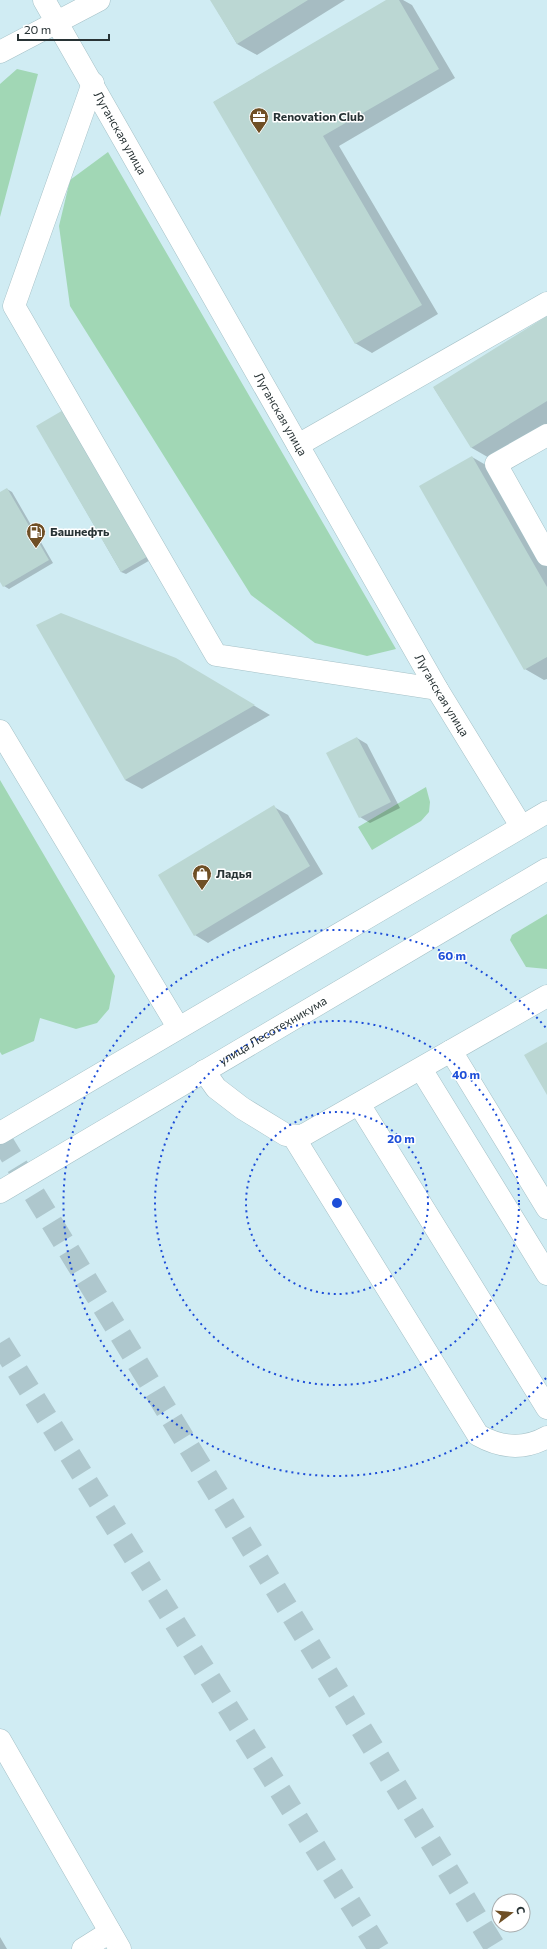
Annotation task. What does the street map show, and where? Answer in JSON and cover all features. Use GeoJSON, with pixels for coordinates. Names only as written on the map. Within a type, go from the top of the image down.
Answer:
{"type":"FeatureCollection","features":[{"type":"Feature","properties":{"kind":"main road","name":"Луганская улица"},"geometry":{"type":"LineString","coordinates":[[44,0],[437,689],[521,826]]}},
{"type":"Feature","properties":{"kind":"main road"},"geometry":{"type":"LineString","coordinates":[[0,52],[99,0]]}},
{"type":"Feature","properties":{"kind":"main road"},"geometry":{"type":"LineString","coordinates":[[92,83],[14,306],[216,656],[437,689]]}},
{"type":"Feature","properties":{"kind":"main road"},"geometry":{"type":"LineString","coordinates":[[298,445],[547,303]]}},
{"type":"Feature","properties":{"kind":"main road"},"geometry":{"type":"LineString","coordinates":[[547,435],[496,464],[547,555]]}},
{"type":"Feature","properties":{"kind":"main road"},"geometry":{"type":"LineString","coordinates":[[0,731],[178,1027]]}},
{"type":"Feature","properties":{"kind":"main road"},"geometry":{"type":"LineString","coordinates":[[0,1133],[178,1027],[547,812]]}},
{"type":"Feature","properties":{"kind":"main road","name":"улица Лесотехникума"},"geometry":{"type":"LineString","coordinates":[[0,1192],[547,869]]}},
{"type":"Feature","properties":{"kind":"main road"},"geometry":{"type":"LineString","coordinates":[[204,1071],[216,1088],[225,1096],[280,1131],[293,1136],[309,1133],[547,996]]}},
{"type":"Feature","properties":{"kind":"main road"},"geometry":{"type":"LineString","coordinates":[[451,1052],[547,1208]]}},
{"type":"Feature","properties":{"kind":"main road"},"geometry":{"type":"LineString","coordinates":[[421,1068],[547,1274]]}},
{"type":"Feature","properties":{"kind":"main road"},"geometry":{"type":"LineString","coordinates":[[360,1104],[547,1408]]}},
{"type":"Feature","properties":{"kind":"main road"},"geometry":{"type":"LineString","coordinates":[[293,1136],[478,1435],[502,1446],[516,1447],[527,1445],[547,1437]]}},
{"type":"Feature","properties":{"kind":"main road"},"geometry":{"type":"LineString","coordinates":[[0,1740],[115,1941],[83,1949]]}},
{"type":"Feature","properties":{"kind":"green space"},"geometry":{"type":"Polygon","coordinates":[[[17,69],[38,74],[0,217],[0,84],[17,69]]]}},
{"type":"Feature","properties":{"kind":"green space"},"geometry":{"type":"Polygon","coordinates":[[[108,152],[396,649],[367,656],[315,643],[251,595],[70,306],[59,226],[70,180],[108,152]]]}},
{"type":"Feature","properties":{"kind":"green space"},"geometry":{"type":"Polygon","coordinates":[[[0,780],[115,976],[109,1009],[97,1023],[76,1029],[40,1018],[34,1041],[2,1055],[0,1052],[0,780]]]}},
{"type":"Feature","properties":{"kind":"green space"},"geometry":{"type":"Polygon","coordinates":[[[426,787],[430,802],[429,812],[421,821],[372,850],[358,827],[426,787]]]}},
{"type":"Feature","properties":{"kind":"green space"},"geometry":{"type":"Polygon","coordinates":[[[547,914],[547,969],[526,967],[510,940],[512,935],[547,914]]]}},
{"type":"Feature","properties":{"kind":"building"},"geometry":{"type":"Polygon","coordinates":[[[210,0],[308,0],[237,44],[210,0]]]}},
{"type":"Feature","properties":{"kind":"building"},"geometry":{"type":"Polygon","coordinates":[[[386,0],[399,0],[439,69],[323,136],[422,305],[355,344],[213,102],[386,0]]]}},
{"type":"Feature","properties":{"kind":"building"},"geometry":{"type":"Polygon","coordinates":[[[547,316],[547,401],[471,448],[433,387],[547,316]]]}},
{"type":"Feature","properties":{"kind":"building"},"geometry":{"type":"Polygon","coordinates":[[[77,402],[162,548],[121,572],[36,426],[77,402]]]}},
{"type":"Feature","properties":{"kind":"building"},"geometry":{"type":"Polygon","coordinates":[[[472,456],[547,587],[547,657],[524,670],[419,486],[472,456]]]}},
{"type":"Feature","properties":{"kind":"building"},"geometry":{"type":"Polygon","coordinates":[[[7,488],[49,560],[3,587],[0,582],[0,492],[7,488]]]}},
{"type":"Feature","properties":{"kind":"building"},"geometry":{"type":"Polygon","coordinates":[[[61,613],[176,658],[255,705],[125,780],[36,625],[61,613]]]}},
{"type":"Feature","properties":{"kind":"building"},"geometry":{"type":"Polygon","coordinates":[[[357,737],[391,802],[359,818],[326,753],[357,737]]]}},
{"type":"Feature","properties":{"kind":"building"},"geometry":{"type":"Polygon","coordinates":[[[274,805],[310,866],[194,936],[158,875],[274,805]]]}},
{"type":"Feature","properties":{"kind":"building"},"geometry":{"type":"Polygon","coordinates":[[[547,1042],[547,1095],[524,1055],[547,1042]]]}},
{"type":"Feature","properties":{"kind":"tunnel"},"geometry":{"type":"LineString","coordinates":[[0,1138],[496,1949]]}},
{"type":"Feature","properties":{"kind":"tunnel"},"geometry":{"type":"LineString","coordinates":[[0,1343],[379,1949]]}},
{"type":"Feature","properties":{"kind":"place","name":"Renovation Club"},"geometry":{"type":"Point","coordinates":[259,134]}},
{"type":"Feature","properties":{"kind":"place","name":"Башнефть"},"geometry":{"type":"Point","coordinates":[36,549]}},
{"type":"Feature","properties":{"kind":"place","name":"Ладья"},"geometry":{"type":"Point","coordinates":[202,891]}}]}
